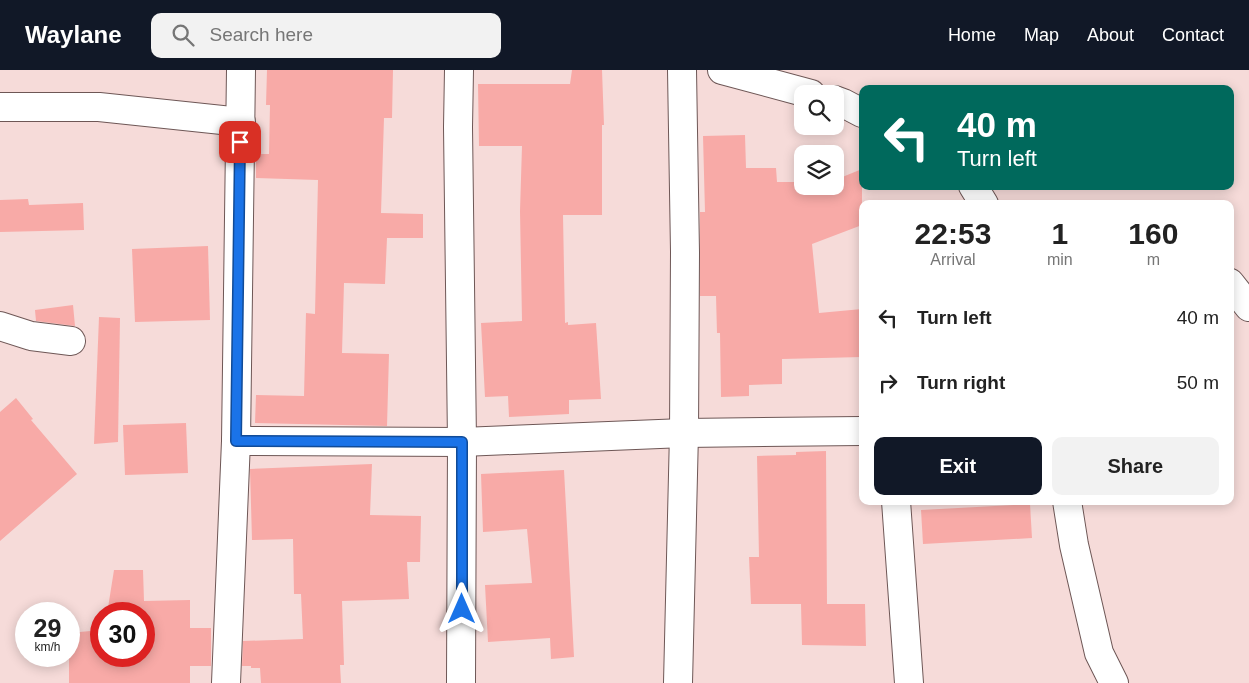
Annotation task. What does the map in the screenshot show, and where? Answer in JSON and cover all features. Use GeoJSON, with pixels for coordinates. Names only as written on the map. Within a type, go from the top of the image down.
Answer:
{"type":"FeatureCollection","features":[{"type":"Feature","properties":{"kind":"street"},"geometry":{"type":"LineString","coordinates":[[226,683],[236,441],[241,70]]}},
{"type":"Feature","properties":{"kind":"street"},"geometry":{"type":"LineString","coordinates":[[459,70],[462,683]]}},
{"type":"Feature","properties":{"kind":"street"},"geometry":{"type":"LineString","coordinates":[[678,683],[684,433],[685,252],[682,70]]}},
{"type":"Feature","properties":{"kind":"street"},"geometry":{"type":"LineString","coordinates":[[722,70],[794,89]]}},
{"type":"Feature","properties":{"kind":"street"},"geometry":{"type":"LineString","coordinates":[[844,103],[859,111]]}},
{"type":"Feature","properties":{"kind":"street"},"geometry":{"type":"LineString","coordinates":[[0,107],[99,107],[240,122]]}},
{"type":"Feature","properties":{"kind":"street"},"geometry":{"type":"LineString","coordinates":[[1234,288],[1249,306]]}},
{"type":"Feature","properties":{"kind":"street"},"geometry":{"type":"LineString","coordinates":[[0,326],[31,336],[71,341]]}},
{"type":"Feature","properties":{"kind":"street"},"geometry":{"type":"LineString","coordinates":[[236,441],[462,442],[684,433],[859,432]]}},
{"type":"Feature","properties":{"kind":"street"},"geometry":{"type":"LineString","coordinates":[[896,505],[909,683]]}},
{"type":"Feature","properties":{"kind":"street"},"geometry":{"type":"LineString","coordinates":[[1067,505],[1099,653],[1114,683]]}},
{"type":"Feature","properties":{"kind":"building"},"geometry":{"type":"Polygon","coordinates":[[[267,70],[393,70],[392,118],[384,118],[381,213],[423,214],[423,238],[387,238],[385,284],[344,283],[342,353],[389,354],[387,426],[255,423],[256,395],[304,396],[306,313],[315,314],[318,180],[256,178],[256,154],[269,154],[270,105],[266,105],[267,70]]]}},
{"type":"Feature","properties":{"kind":"building"},"geometry":{"type":"Polygon","coordinates":[[[572,70],[602,70],[604,125],[602,125],[602,215],[563,215],[565,323],[568,322],[568,325],[596,323],[601,399],[569,400],[569,414],[509,417],[508,396],[485,397],[481,323],[522,321],[520,211],[522,146],[479,146],[478,84],[570,84],[572,70]]]}},
{"type":"Feature","properties":{"kind":"building"},"geometry":{"type":"Polygon","coordinates":[[[745,135],[746,168],[776,168],[777,182],[794,182],[794,195],[844,195],[844,176],[859,170],[859,190],[862,190],[862,200],[859,200],[859,226],[812,244],[819,313],[859,309],[859,357],[782,359],[782,384],[749,385],[749,396],[721,397],[720,333],[717,333],[716,296],[700,296],[700,212],[705,212],[703,136],[745,135]]]}},
{"type":"Feature","properties":{"kind":"building"},"geometry":{"type":"Polygon","coordinates":[[[28,199],[29,205],[83,203],[84,230],[0,232],[0,200],[28,199]]]}},
{"type":"Feature","properties":{"kind":"building"},"geometry":{"type":"Polygon","coordinates":[[[208,246],[210,320],[135,322],[132,249],[208,246]]]}},
{"type":"Feature","properties":{"kind":"building"},"geometry":{"type":"Polygon","coordinates":[[[73,305],[75,326],[36,321],[35,310],[73,305]]]}},
{"type":"Feature","properties":{"kind":"building"},"geometry":{"type":"Polygon","coordinates":[[[99,317],[120,318],[118,442],[94,444],[99,317]]]}},
{"type":"Feature","properties":{"kind":"building"},"geometry":{"type":"Polygon","coordinates":[[[16,398],[33,419],[31,420],[77,474],[0,541],[0,412],[16,398]]]}},
{"type":"Feature","properties":{"kind":"building"},"geometry":{"type":"Polygon","coordinates":[[[186,423],[188,473],[125,475],[123,425],[186,423]]]}},
{"type":"Feature","properties":{"kind":"building"},"geometry":{"type":"Polygon","coordinates":[[[826,451],[827,604],[865,604],[866,646],[802,645],[801,604],[751,604],[749,557],[759,557],[757,456],[796,455],[796,452],[826,451]]]}},
{"type":"Feature","properties":{"kind":"building"},"geometry":{"type":"Polygon","coordinates":[[[372,464],[370,515],[421,516],[420,562],[407,562],[409,599],[342,601],[344,665],[340,665],[341,683],[261,683],[260,668],[242,666],[243,641],[303,639],[301,594],[294,594],[293,539],[252,540],[250,469],[372,464]]]}},
{"type":"Feature","properties":{"kind":"building"},"geometry":{"type":"Polygon","coordinates":[[[564,470],[574,657],[551,659],[550,638],[488,642],[485,585],[532,583],[527,529],[483,532],[481,474],[564,470]]]}},
{"type":"Feature","properties":{"kind":"building"},"geometry":{"type":"Polygon","coordinates":[[[1030,505],[1032,538],[923,544],[921,510],[1030,505]]]}},
{"type":"Feature","properties":{"kind":"building"},"geometry":{"type":"Polygon","coordinates":[[[114,570],[143,570],[144,601],[190,600],[190,628],[211,628],[211,666],[190,666],[190,683],[69,683],[69,667],[80,667],[80,632],[90,631],[90,667],[155,667],[155,602],[109,602],[114,570]]]}},
{"type":"Feature","properties":{"kind":"route"},"geometry":{"type":"LineString","coordinates":[[240,142],[236,441],[462,442],[462,609]]}}]}
